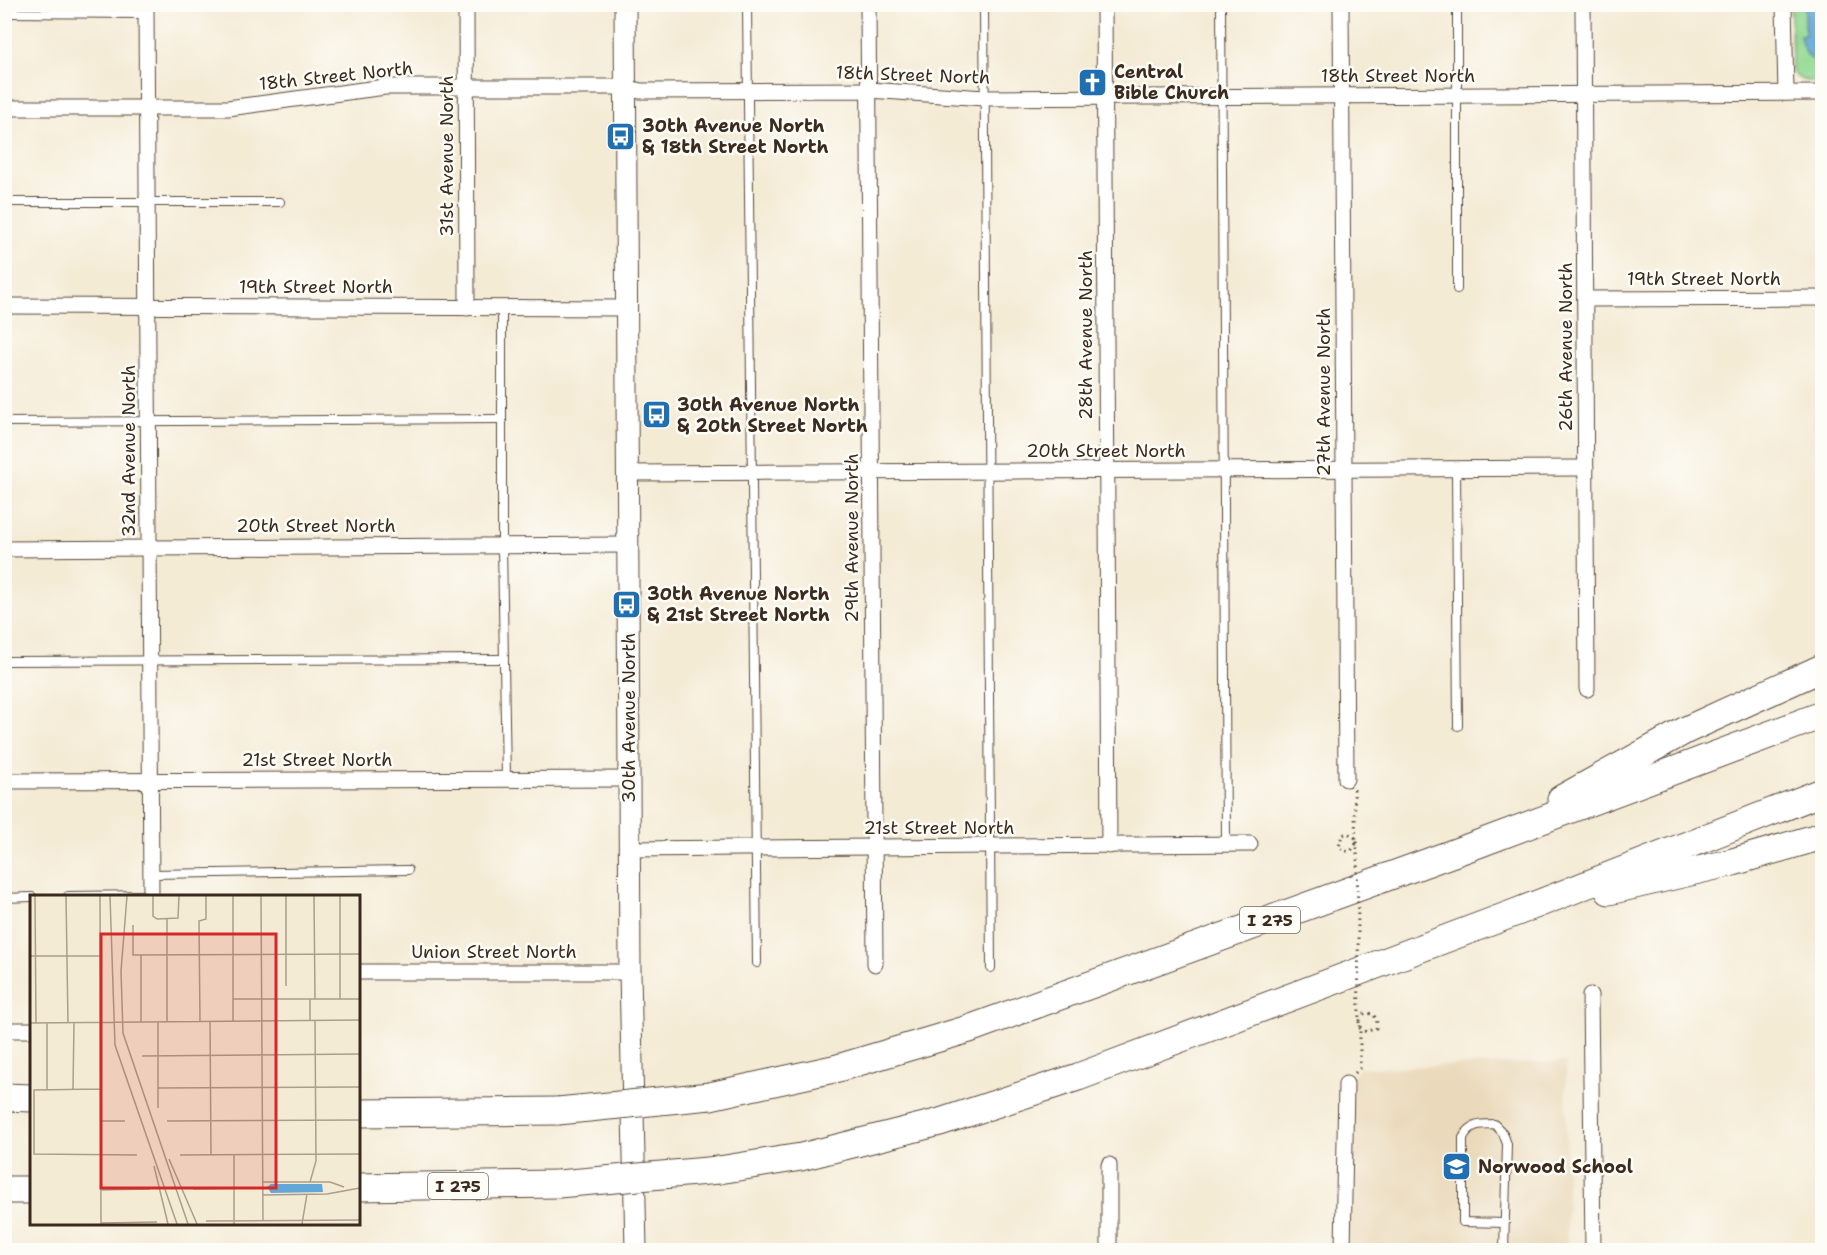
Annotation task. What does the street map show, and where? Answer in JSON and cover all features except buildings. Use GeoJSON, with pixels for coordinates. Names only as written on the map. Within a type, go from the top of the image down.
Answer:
{"type":"FeatureCollection","features":[{"type":"Feature","properties":{"kind":"highway"},"geometry":{"type":"LineString","coordinates":[[1478,844],[1686,730],[1822,668]]}},
{"type":"Feature","properties":{"kind":"highway","name":"I 275"},"geometry":{"type":"LineString","coordinates":[[360,1113],[558,1111],[710,1096],[838,1068],[969,1029],[1478,844],[1822,715]]}},
{"type":"Feature","properties":{"kind":"highway","name":"I 275"},"geometry":{"type":"LineString","coordinates":[[360,1187],[558,1184],[719,1170],[801,1156],[940,1122],[1078,1077],[1517,912],[1822,792]]}},
{"type":"Feature","properties":{"kind":"highway"},"geometry":{"type":"LineString","coordinates":[[1517,912],[1733,862],[1822,836]]}},
{"type":"Feature","properties":{"kind":"highway"},"geometry":{"type":"LineString","coordinates":[[4,1096],[30,1098]]}},
{"type":"Feature","properties":{"kind":"highway"},"geometry":{"type":"LineString","coordinates":[[4,1190],[30,1190]]}},
{"type":"Feature","properties":{"kind":"street","name":"31st Avenue North"},"geometry":{"type":"LineString","coordinates":[[466,4],[466,308]]}},
{"type":"Feature","properties":{"kind":"street","name":"30th Avenue North"},"geometry":{"type":"LineString","coordinates":[[625,4],[630,972],[636,1251]]}},
{"type":"Feature","properties":{"kind":"street","name":"29th Avenue North"},"geometry":{"type":"LineString","coordinates":[[868,4],[875,964]]}},
{"type":"Feature","properties":{"kind":"street","name":"28th Avenue North"},"geometry":{"type":"LineString","coordinates":[[1104,4],[1109,846]]}},
{"type":"Feature","properties":{"kind":"street","name":"27th Avenue North"},"geometry":{"type":"LineString","coordinates":[[1341,4],[1346,779]]}},
{"type":"Feature","properties":{"kind":"street","name":"26th Avenue North"},"geometry":{"type":"LineString","coordinates":[[1583,4],[1587,689]]}},
{"type":"Feature","properties":{"kind":"street"},"geometry":{"type":"LineString","coordinates":[[1784,4],[1786,93]]}},
{"type":"Feature","properties":{"kind":"street","name":"32nd Avenue North"},"geometry":{"type":"LineString","coordinates":[[146,9],[151,895]]}},
{"type":"Feature","properties":{"kind":"street","name":"18th Street North"},"geometry":{"type":"LineString","coordinates":[[4,108],[228,108],[385,87],[466,86],[626,87],[640,91],[869,90],[984,98],[1822,93]]}},
{"type":"Feature","properties":{"kind":"street","name":"19th Street North"},"geometry":{"type":"LineString","coordinates":[[1585,299],[1822,298]]}},
{"type":"Feature","properties":{"kind":"street","name":"19th Street North"},"geometry":{"type":"LineString","coordinates":[[4,306],[626,308]]}},
{"type":"Feature","properties":{"kind":"street","name":"20th Street North"},"geometry":{"type":"LineString","coordinates":[[627,473],[1586,468]]}},
{"type":"Feature","properties":{"kind":"street","name":"20th Street North"},"geometry":{"type":"LineString","coordinates":[[4,549],[149,546],[628,545]]}},
{"type":"Feature","properties":{"kind":"street","name":"21st Street North"},"geometry":{"type":"LineString","coordinates":[[4,781],[629,779]]}},
{"type":"Feature","properties":{"kind":"street","name":"21st Street North"},"geometry":{"type":"LineString","coordinates":[[629,849],[1250,844]]}},
{"type":"Feature","properties":{"kind":"street","name":"Union Street North"},"geometry":{"type":"LineString","coordinates":[[360,972],[630,972]]}},
{"type":"Feature","properties":{"kind":"street"},"geometry":{"type":"LineString","coordinates":[[1590,995],[1593,1251]]}},
{"type":"Feature","properties":{"kind":"street"},"geometry":{"type":"LineString","coordinates":[[4,1030],[30,1030]]}},
{"type":"Feature","properties":{"kind":"street"},"geometry":{"type":"LineString","coordinates":[[1343,1251],[1346,1084]]}},
{"type":"Feature","properties":{"kind":"street"},"geometry":{"type":"LineString","coordinates":[[1109,1165],[1109,1251]]}},
{"type":"Feature","properties":{"kind":"lane"},"geometry":{"type":"LineString","coordinates":[[747,4],[757,963]]}},
{"type":"Feature","properties":{"kind":"lane"},"geometry":{"type":"LineString","coordinates":[[984,4],[991,968]]}},
{"type":"Feature","properties":{"kind":"lane"},"geometry":{"type":"LineString","coordinates":[[1221,4],[1226,844]]}},
{"type":"Feature","properties":{"kind":"lane"},"geometry":{"type":"LineString","coordinates":[[1457,4],[1457,289]]}},
{"type":"Feature","properties":{"kind":"lane"},"geometry":{"type":"LineString","coordinates":[[4,13],[146,9]]}},
{"type":"Feature","properties":{"kind":"lane"},"geometry":{"type":"LineString","coordinates":[[4,202],[280,202]]}},
{"type":"Feature","properties":{"kind":"lane"},"geometry":{"type":"LineString","coordinates":[[502,308],[502,545],[506,779]]}},
{"type":"Feature","properties":{"kind":"lane"},"geometry":{"type":"LineString","coordinates":[[4,422],[502,419]]}},
{"type":"Feature","properties":{"kind":"lane"},"geometry":{"type":"LineString","coordinates":[[1456,469],[1458,726]]}},
{"type":"Feature","properties":{"kind":"lane"},"geometry":{"type":"LineString","coordinates":[[4,661],[504,659]]}},
{"type":"Feature","properties":{"kind":"lane"},"geometry":{"type":"LineString","coordinates":[[151,874],[408,870]]}},
{"type":"Feature","properties":{"kind":"lane"},"geometry":{"type":"LineString","coordinates":[[4,898],[30,897]]}},
{"type":"Feature","properties":{"kind":"lane"},"geometry":{"type":"LineString","coordinates":[[1504,1251],[1505,1223],[1507,1144],[1503,1133],[1494,1124],[1478,1124],[1468,1128],[1463,1138],[1463,1222],[1505,1223]]}},
{"type":"Feature","properties":{"kind":"path"},"geometry":{"type":"LineString","coordinates":[[1346,779],[1356,791],[1356,844],[1351,851],[1344,851],[1339,847],[1342,835],[1348,833],[1357,839],[1359,1023],[1360,1028],[1366,1032],[1376,1028],[1377,1020],[1373,1014],[1366,1013],[1360,1016],[1360,1068],[1346,1084]]}},
{"type":"Feature","properties":{"kind":"shaded area","name":"Norwood School"},"geometry":{"type":"Polygon","coordinates":[[[1566,1062],[1567,1250],[1347,1250],[1346,1084],[1360,1068],[1566,1062]]]}},
{"type":"Feature","properties":{"kind":"green space"},"geometry":{"type":"Polygon","coordinates":[[[1791,5],[1822,5],[1822,82],[1801,79],[1792,70],[1791,5]]]}},
{"type":"Feature","properties":{"kind":"water"},"geometry":{"type":"Polygon","coordinates":[[[1805,5],[1822,5],[1822,65],[1809,57],[1801,41],[1800,36],[1805,35],[1805,5]]]}},
{"type":"Feature","properties":{"kind":"place","name":"Central Bible Church"},"geometry":{"type":"Point","coordinates":[1093,82]}},
{"type":"Feature","properties":{"kind":"place","name":"30th Avenue North & 18th Street North"},"geometry":{"type":"Point","coordinates":[621,136]}},
{"type":"Feature","properties":{"kind":"place","name":"30th Avenue North & 20th Street North"},"geometry":{"type":"Point","coordinates":[656,415]}},
{"type":"Feature","properties":{"kind":"place","name":"30th Avenue North & 21st Street North"},"geometry":{"type":"Point","coordinates":[626,604]}},
{"type":"Feature","properties":{"kind":"place","name":"Norwood School"},"geometry":{"type":"Point","coordinates":[1457,1167]}}]}
